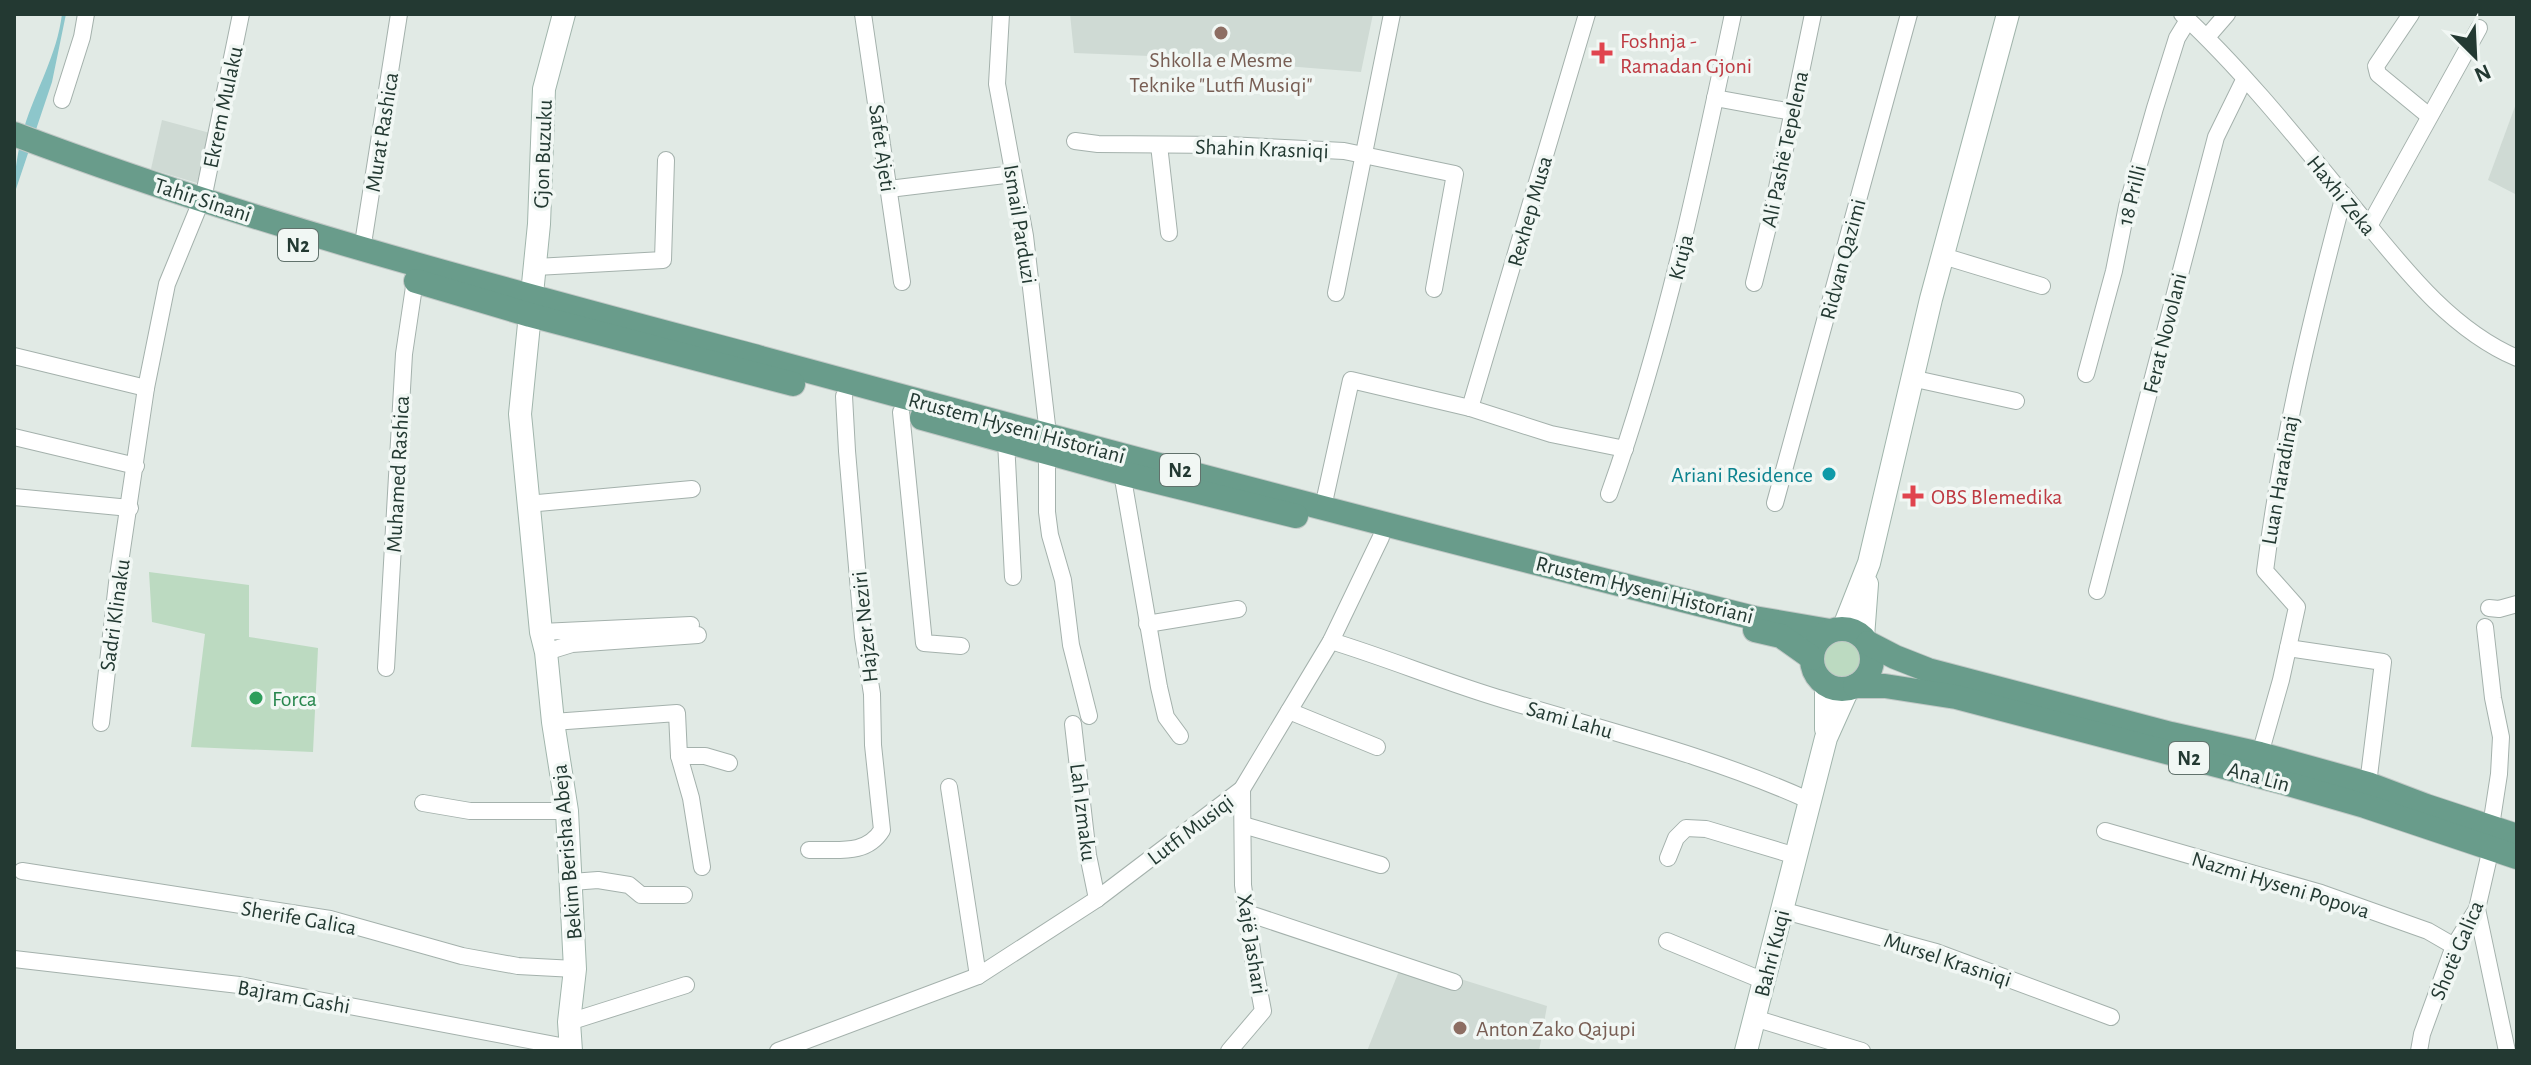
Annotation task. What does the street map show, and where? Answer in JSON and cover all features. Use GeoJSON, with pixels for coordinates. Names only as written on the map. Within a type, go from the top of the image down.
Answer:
{"type":"FeatureCollection","features":[{"type":"Feature","properties":{"kind":"main road","name":"Tahir Sinani"},"geometry":{"type":"LineString","coordinates":[[14,134],[70,162]]}},
{"type":"Feature","properties":{"kind":"main road","name":"Tahir Sinani"},"geometry":{"type":"LineString","coordinates":[[14,151],[70,162],[200,205],[357,265],[531,305]]}},
{"type":"Feature","properties":{"kind":"main road","name":"Tahir Sinani"},"geometry":{"type":"LineString","coordinates":[[200,205],[362,250],[531,305]]}},
{"type":"Feature","properties":{"kind":"main road","name":"Rrustem Hyseni Historiani"},"geometry":{"type":"LineString","coordinates":[[531,305],[1047,443],[1323,507],[1754,618],[1851,635]]}},
{"type":"Feature","properties":{"kind":"main road","name":"Rrustem Hyseni Historiani"},"geometry":{"type":"LineString","coordinates":[[531,305],[1006,441],[1047,443],[1122,473],[1625,602],[1781,636],[1812,658]]}},
{"type":"Feature","properties":{"kind":"main road"},"geometry":{"type":"LineString","coordinates":[[1851,635],[1873,659],[1872,667],[1868,675],[1843,687],[1815,673],[1812,658],[1817,642],[1851,635]]}},
{"type":"Feature","properties":{"kind":"main road","name":"Ana Lin"},"geometry":{"type":"LineString","coordinates":[[1851,635],[1928,670],[2368,784],[2426,806],[2491,837],[2517,857]]}},
{"type":"Feature","properties":{"kind":"main road","name":"Ana Lin"},"geometry":{"type":"LineString","coordinates":[[1843,687],[1885,686],[1956,697],[2395,815],[2491,837],[2517,836]]}},
{"type":"Feature","properties":{"kind":"street"},"geometry":{"type":"LineString","coordinates":[[62,100],[86,14]]}},
{"type":"Feature","properties":{"kind":"street","name":"Ekrem Mulaku"},"geometry":{"type":"LineString","coordinates":[[200,205],[241,14]]}},
{"type":"Feature","properties":{"kind":"street","name":"Murat Rashica"},"geometry":{"type":"LineString","coordinates":[[362,250],[399,14]]}},
{"type":"Feature","properties":{"kind":"street","name":"Gjon Buzuku"},"geometry":{"type":"LineString","coordinates":[[531,305],[544,152],[544,89],[564,14]]}},
{"type":"Feature","properties":{"kind":"street","name":"Safet Ajeti"},"geometry":{"type":"LineString","coordinates":[[863,14],[902,282]]}},
{"type":"Feature","properties":{"kind":"street","name":"Ismail Parduzi"},"geometry":{"type":"LineString","coordinates":[[1001,14],[997,84],[1025,236],[1047,443],[1047,512],[1063,580],[1071,645],[1089,716]]}},
{"type":"Feature","properties":{"kind":"street"},"geometry":{"type":"LineString","coordinates":[[1336,293],[1392,14]]}},
{"type":"Feature","properties":{"kind":"street","name":"Rexhep Musa"},"geometry":{"type":"LineString","coordinates":[[1470,408],[1587,14]]}},
{"type":"Feature","properties":{"kind":"street","name":"Kruja"},"geometry":{"type":"LineString","coordinates":[[1609,494],[1659,342],[1698,181],[1733,14]]}},
{"type":"Feature","properties":{"kind":"street","name":"Ali Pashë Tepelena"},"geometry":{"type":"LineString","coordinates":[[1754,283],[1813,14]]}},
{"type":"Feature","properties":{"kind":"street","name":"Ridvan Qazimi"},"geometry":{"type":"LineString","coordinates":[[1775,503],[1909,14]]}},
{"type":"Feature","properties":{"kind":"street"},"geometry":{"type":"LineString","coordinates":[[1851,635],[1911,378],[2008,14]]}},
{"type":"Feature","properties":{"kind":"street"},"geometry":{"type":"LineString","coordinates":[[2207,37],[2227,14]]}},
{"type":"Feature","properties":{"kind":"street"},"geometry":{"type":"LineString","coordinates":[[2411,14],[2376,66],[2378,74],[2429,116]]}},
{"type":"Feature","properties":{"kind":"street","name":"Haxhi Zeka"},"geometry":{"type":"LineString","coordinates":[[2185,17],[2207,37],[2406,271],[2478,338],[2517,358]]}},
{"type":"Feature","properties":{"kind":"street","name":"18 Prilli"},"geometry":{"type":"LineString","coordinates":[[2086,374],[2114,271],[2127,206],[2185,17]]}},
{"type":"Feature","properties":{"kind":"street"},"geometry":{"type":"LineString","coordinates":[[2368,228],[2479,28]]}},
{"type":"Feature","properties":{"kind":"street","name":"Ferat Novolani"},"geometry":{"type":"LineString","coordinates":[[2097,591],[2216,137],[2244,80]]}},
{"type":"Feature","properties":{"kind":"street"},"geometry":{"type":"LineString","coordinates":[[1715,98],[1792,112]]}},
{"type":"Feature","properties":{"kind":"street","name":"Shahin Krasniqi"},"geometry":{"type":"LineString","coordinates":[[1075,141],[1344,151],[1455,174],[1434,289]]}},
{"type":"Feature","properties":{"kind":"street"},"geometry":{"type":"LineString","coordinates":[[1159,145],[1169,233]]}},
{"type":"Feature","properties":{"kind":"street"},"geometry":{"type":"LineString","coordinates":[[536,267],[663,260],[666,160]]}},
{"type":"Feature","properties":{"kind":"street"},"geometry":{"type":"LineString","coordinates":[[889,189],[1013,174]]}},
{"type":"Feature","properties":{"kind":"street","name":"Luan Haradinaj"},"geometry":{"type":"LineString","coordinates":[[2260,754],[2297,607],[2265,571],[2281,459],[2296,385],[2344,195]]}},
{"type":"Feature","properties":{"kind":"street","name":"Sadri Klinaku"},"geometry":{"type":"LineString","coordinates":[[101,723],[117,583],[146,388],[167,284],[200,205]]}},
{"type":"Feature","properties":{"kind":"street"},"geometry":{"type":"LineString","coordinates":[[1943,256],[2042,286]]}},
{"type":"Feature","properties":{"kind":"street","name":"Muhamed Rashica"},"geometry":{"type":"LineString","coordinates":[[386,668],[404,354],[415,280]]}},
{"type":"Feature","properties":{"kind":"street","name":"Bekim Berisha Abeja"},"geometry":{"type":"LineString","coordinates":[[531,305],[520,414],[527,504],[567,811],[575,969],[569,1022],[571,1049]]}},
{"type":"Feature","properties":{"kind":"street"},"geometry":{"type":"LineString","coordinates":[[14,356],[146,388]]}},
{"type":"Feature","properties":{"kind":"street"},"geometry":{"type":"LineString","coordinates":[[1911,378],[2016,401]]}},
{"type":"Feature","properties":{"kind":"street"},"geometry":{"type":"LineString","coordinates":[[1323,507],[1351,380],[1470,408],[1551,434],[1625,449]]}},
{"type":"Feature","properties":{"kind":"street","name":"Hajzer Neziri"},"geometry":{"type":"LineString","coordinates":[[809,850],[862,849],[875,841],[882,830],[844,396]]}},
{"type":"Feature","properties":{"kind":"street","name":"Rrustem Hyseni Historiani"},"geometry":{"type":"LineString","coordinates":[[901,412],[924,643],[961,646]]}},
{"type":"Feature","properties":{"kind":"street"},"geometry":{"type":"LineString","coordinates":[[14,437],[136,466]]}},
{"type":"Feature","properties":{"kind":"street","name":"Rrustem Hyseni Historiani"},"geometry":{"type":"LineString","coordinates":[[1006,441],[1013,577]]}},
{"type":"Feature","properties":{"kind":"street"},"geometry":{"type":"LineString","coordinates":[[1122,473],[1166,717],[1180,736]]}},
{"type":"Feature","properties":{"kind":"street"},"geometry":{"type":"LineString","coordinates":[[527,504],[692,489]]}},
{"type":"Feature","properties":{"kind":"street"},"geometry":{"type":"LineString","coordinates":[[14,497],[130,508]]}},
{"type":"Feature","properties":{"kind":"street","name":"Lutfi Musiqi"},"geometry":{"type":"LineString","coordinates":[[778,1051],[978,976],[1097,899],[1242,789],[1331,641],[1381,537]]}},
{"type":"Feature","properties":{"kind":"street"},"geometry":{"type":"LineString","coordinates":[[2489,608],[2499,609],[2517,604]]}},
{"type":"Feature","properties":{"kind":"street"},"geometry":{"type":"LineString","coordinates":[[1147,624],[1238,609]]}},
{"type":"Feature","properties":{"kind":"street","name":"Shotë Galica"},"geometry":{"type":"LineString","coordinates":[[2419,1051],[2422,1034],[2454,946],[2477,909],[2491,837],[2501,737],[2485,627]]}},
{"type":"Feature","properties":{"kind":"street"},"geometry":{"type":"LineString","coordinates":[[544,642],[694,630]]}},
{"type":"Feature","properties":{"kind":"street","name":"Sami Lahu"},"geometry":{"type":"LineString","coordinates":[[1331,641],[1502,699],[1679,751],[1808,800]]}},
{"type":"Feature","properties":{"kind":"street"},"geometry":{"type":"LineString","coordinates":[[2288,648],[2383,662],[2368,784]]}},
{"type":"Feature","properties":{"kind":"street","name":"Bahri Kuqi"},"geometry":{"type":"LineString","coordinates":[[1746,1051],[1808,800],[1843,687]]}},
{"type":"Feature","properties":{"kind":"street"},"geometry":{"type":"LineString","coordinates":[[1289,711],[1377,747]]}},
{"type":"Feature","properties":{"kind":"street"},"geometry":{"type":"LineString","coordinates":[[553,722],[677,713],[679,756],[691,798],[702,867]]}},
{"type":"Feature","properties":{"kind":"street","name":"Lah Izmaku"},"geometry":{"type":"LineString","coordinates":[[1073,724],[1088,855],[1097,899]]}},
{"type":"Feature","properties":{"kind":"street"},"geometry":{"type":"LineString","coordinates":[[679,756],[705,756],[729,763]]}},
{"type":"Feature","properties":{"kind":"street"},"geometry":{"type":"LineString","coordinates":[[949,787],[978,976]]}},
{"type":"Feature","properties":{"kind":"street","name":"Xajë Jashari"},"geometry":{"type":"LineString","coordinates":[[1229,1051],[1263,1011],[1243,885],[1242,789]]}},
{"type":"Feature","properties":{"kind":"street"},"geometry":{"type":"LineString","coordinates":[[423,803],[470,811],[567,811]]}},
{"type":"Feature","properties":{"kind":"street"},"geometry":{"type":"LineString","coordinates":[[1243,825],[1381,865]]}},
{"type":"Feature","properties":{"kind":"street"},"geometry":{"type":"LineString","coordinates":[[1668,858],[1676,838],[1686,828],[1706,829],[1796,856]]}},
{"type":"Feature","properties":{"kind":"street","name":"Nazmi Hyseni Popova"},"geometry":{"type":"LineString","coordinates":[[2105,831],[2321,893],[2428,931],[2454,946]]}},
{"type":"Feature","properties":{"kind":"street","name":"Sherife Galica"},"geometry":{"type":"LineString","coordinates":[[22,871],[330,919],[462,956],[518,966],[575,969]]}},
{"type":"Feature","properties":{"kind":"street"},"geometry":{"type":"LineString","coordinates":[[572,882],[598,880],[629,885],[641,895],[684,895]]}},
{"type":"Feature","properties":{"kind":"street"},"geometry":{"type":"LineString","coordinates":[[2477,909],[2507,1051]]}},
{"type":"Feature","properties":{"kind":"street","name":"Mursel Krasniqi"},"geometry":{"type":"LineString","coordinates":[[1781,910],[1936,952],[2111,1017]]}},
{"type":"Feature","properties":{"kind":"street"},"geometry":{"type":"LineString","coordinates":[[1247,913],[1454,982]]}},
{"type":"Feature","properties":{"kind":"street"},"geometry":{"type":"LineString","coordinates":[[1667,941],[1764,981]]}},
{"type":"Feature","properties":{"kind":"street","name":"Bajram Gashi"},"geometry":{"type":"LineString","coordinates":[[14,959],[239,985],[571,1049]]}},
{"type":"Feature","properties":{"kind":"street"},"geometry":{"type":"LineString","coordinates":[[569,1022],[686,985]]}},
{"type":"Feature","properties":{"kind":"street"},"geometry":{"type":"LineString","coordinates":[[1754,1018],[1862,1051]]}},
{"type":"Feature","properties":{"kind":"shaded area","name":"Shkolla e Mesme Teknike \"Lutfi Musiqi\""},"geometry":{"type":"Polygon","coordinates":[[[1070,14],[1373,14],[1361,72],[1175,57],[1074,53],[1070,14]]]}},
{"type":"Feature","properties":{"kind":"shaded area"},"geometry":{"type":"Polygon","coordinates":[[[2517,101],[2517,195],[2488,180],[2517,101]]]}},
{"type":"Feature","properties":{"kind":"shaded area"},"geometry":{"type":"Polygon","coordinates":[[[162,120],[210,133],[197,183],[151,169],[162,120]]]}},
{"type":"Feature","properties":{"kind":"shaded area","name":"Anton Zako Qajupi"},"geometry":{"type":"Polygon","coordinates":[[[1403,961],[1547,1006],[1539,1051],[1367,1051],[1403,961]]]}},
{"type":"Feature","properties":{"kind":"green space","name":"Forca"},"geometry":{"type":"Polygon","coordinates":[[[149,572],[249,585],[249,637],[318,648],[313,752],[191,747],[205,634],[152,622],[149,572]]]}},
{"type":"Feature","properties":{"kind":"green space"},"geometry":{"type":"Polygon","coordinates":[[[1842,640],[1855,646],[1861,659],[1855,672],[1842,678],[1829,672],[1823,659],[1829,646],[1842,640]]]}},
{"type":"Feature","properties":{"kind":"water"},"geometry":{"type":"Polygon","coordinates":[[[62,14],[66,14],[52,82],[14,195],[22,136],[56,44],[62,14]]]}},
{"type":"Feature","properties":{"kind":"place","name":"Shkolla e Mesme Teknike \"Lutfi Musiqi\""},"geometry":{"type":"Point","coordinates":[1221,33]}},
{"type":"Feature","properties":{"kind":"place","name":"Foshnja - Ramadan Gjoni"},"geometry":{"type":"Point","coordinates":[1602,53]}},
{"type":"Feature","properties":{"kind":"place","name":"Ariani Residence"},"geometry":{"type":"Point","coordinates":[1829,474]}},
{"type":"Feature","properties":{"kind":"place","name":"OBS Blemedika"},"geometry":{"type":"Point","coordinates":[1913,496]}},
{"type":"Feature","properties":{"kind":"place","name":"Forca"},"geometry":{"type":"Point","coordinates":[256,698]}},
{"type":"Feature","properties":{"kind":"place","name":"Anton Zako Qajupi"},"geometry":{"type":"Point","coordinates":[1460,1028]}}]}
